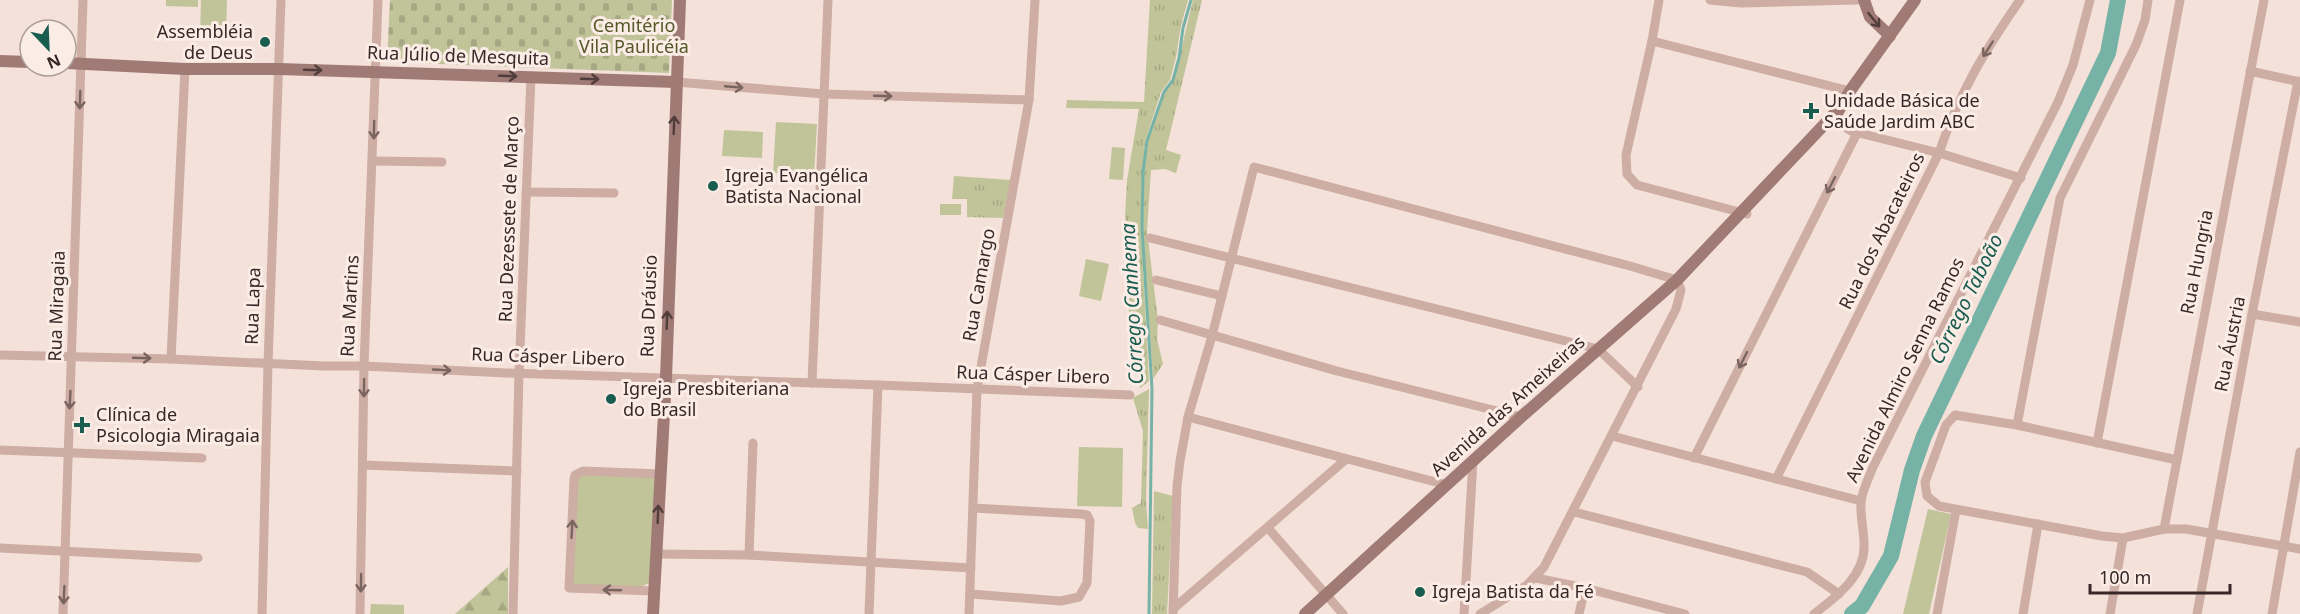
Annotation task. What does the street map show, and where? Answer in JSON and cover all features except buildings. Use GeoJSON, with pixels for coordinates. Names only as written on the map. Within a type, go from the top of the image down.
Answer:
{"type":"FeatureCollection","features":[{"type":"Feature","properties":{"kind":"street","name":"Rua Miragaia"},"geometry":{"type":"LineString","coordinates":[[63,614],[83,0]]}},
{"type":"Feature","properties":{"kind":"street","name":"Rua Lapa"},"geometry":{"type":"LineString","coordinates":[[262,614],[281,0]]}},
{"type":"Feature","properties":{"kind":"street","name":"Rua Martins"},"geometry":{"type":"LineString","coordinates":[[360,614],[364,366],[378,0]]}},
{"type":"Feature","properties":{"kind":"street","name":"Rua Dráusio"},"geometry":{"type":"LineString","coordinates":[[653,614],[666,378],[675,82],[680,0]]}},
{"type":"Feature","properties":{"kind":"street"},"geometry":{"type":"LineString","coordinates":[[812,383],[828,0]]}},
{"type":"Feature","properties":{"kind":"street","name":"Rua Camargo"},"geometry":{"type":"LineString","coordinates":[[969,614],[977,389],[1029,100],[1035,0]]}},
{"type":"Feature","properties":{"kind":"street"},"geometry":{"type":"LineString","coordinates":[[1659,0],[1626,155],[1627,174],[1637,185],[1744,212]]}},
{"type":"Feature","properties":{"kind":"street"},"geometry":{"type":"LineString","coordinates":[[1710,0],[1741,3],[1857,0]]}},
{"type":"Feature","properties":{"kind":"street"},"geometry":{"type":"LineString","coordinates":[[1863,0],[1870,17],[1890,36]]}},
{"type":"Feature","properties":{"kind":"street","name":"Avenida das Ameixeiras"},"geometry":{"type":"LineString","coordinates":[[1305,614],[1473,460],[1677,280],[1834,115],[1915,0]]}},
{"type":"Feature","properties":{"kind":"street","name":"Rua dos Abacateiros"},"geometry":{"type":"LineString","coordinates":[[1776,479],[1939,153],[1948,126],[1970,78],[2020,0]]}},
{"type":"Feature","properties":{"kind":"street","name":"Avenida Almiro Senna Ramos"},"geometry":{"type":"LineString","coordinates":[[1814,614],[1839,594],[1854,578],[1862,561],[1865,547],[1861,501],[1886,440],[2058,102],[2073,65],[2090,0]]}},
{"type":"Feature","properties":{"kind":"street"},"geometry":{"type":"LineString","coordinates":[[2016,425],[2056,216],[2066,183],[2136,45],[2145,20],[2148,0]]}},
{"type":"Feature","properties":{"kind":"street"},"geometry":{"type":"LineString","coordinates":[[2097,443],[2180,0]]}},
{"type":"Feature","properties":{"kind":"street","name":"Rua Hungria"},"geometry":{"type":"LineString","coordinates":[[2164,529],[2264,0]]}},
{"type":"Feature","properties":{"kind":"street"},"geometry":{"type":"LineString","coordinates":[[1652,41],[1850,92]]}},
{"type":"Feature","properties":{"kind":"street"},"geometry":{"type":"LineString","coordinates":[[0,61],[18,62]]}},
{"type":"Feature","properties":{"kind":"street","name":"Rua Júlio de Mesquita"},"geometry":{"type":"LineString","coordinates":[[81,63],[185,69],[279,69],[531,76],[675,82],[824,94],[1029,100]]}},
{"type":"Feature","properties":{"kind":"street"},"geometry":{"type":"LineString","coordinates":[[171,359],[185,69]]}},
{"type":"Feature","properties":{"kind":"street"},"geometry":{"type":"LineString","coordinates":[[2250,71],[2299,81]]}},
{"type":"Feature","properties":{"kind":"street","name":"Rua Dezessete de Março"},"geometry":{"type":"LineString","coordinates":[[513,614],[519,373],[531,76]]}},
{"type":"Feature","properties":{"kind":"street","name":"Rua Áustria"},"geometry":{"type":"LineString","coordinates":[[2197,614],[2252,314],[2299,81]]}},
{"type":"Feature","properties":{"kind":"street"},"geometry":{"type":"LineString","coordinates":[[1834,115],[1846,129],[1857,133],[1939,153],[2021,178]]}},
{"type":"Feature","properties":{"kind":"street"},"geometry":{"type":"LineString","coordinates":[[1694,458],[1857,133]]}},
{"type":"Feature","properties":{"kind":"street"},"geometry":{"type":"LineString","coordinates":[[373,161],[442,162]]}},
{"type":"Feature","properties":{"kind":"street"},"geometry":{"type":"LineString","coordinates":[[1173,612],[1177,486],[1188,417],[1212,336],[1254,167],[1677,280],[1680,290],[1676,309],[1544,567],[1536,578],[1480,614]]}},
{"type":"Feature","properties":{"kind":"street"},"geometry":{"type":"LineString","coordinates":[[526,192],[614,193]]}},
{"type":"Feature","properties":{"kind":"street"},"geometry":{"type":"LineString","coordinates":[[1150,238],[1598,349],[1638,387]]}},
{"type":"Feature","properties":{"kind":"street"},"geometry":{"type":"LineString","coordinates":[[1156,280],[1222,296]]}},
{"type":"Feature","properties":{"kind":"street"},"geometry":{"type":"LineString","coordinates":[[2252,314],[2300,322]]}},
{"type":"Feature","properties":{"kind":"street"},"geometry":{"type":"LineString","coordinates":[[1160,320],[1356,376],[1521,417]]}},
{"type":"Feature","properties":{"kind":"street","name":"Rua Cásper Libero"},"geometry":{"type":"LineString","coordinates":[[0,355],[171,359],[1130,395]]}},
{"type":"Feature","properties":{"kind":"street"},"geometry":{"type":"LineString","coordinates":[[869,614],[879,385]]}},
{"type":"Feature","properties":{"kind":"street"},"geometry":{"type":"LineString","coordinates":[[2177,460],[2016,425],[1955,415],[1946,425],[1925,482],[1927,496],[1939,506],[1956,510],[2123,538],[2164,529],[2186,530],[2300,549]]}},
{"type":"Feature","properties":{"kind":"street"},"geometry":{"type":"LineString","coordinates":[[1188,417],[1447,485]]}},
{"type":"Feature","properties":{"kind":"street"},"geometry":{"type":"LineString","coordinates":[[1612,436],[1861,501]]}},
{"type":"Feature","properties":{"kind":"street"},"geometry":{"type":"LineString","coordinates":[[749,555],[753,443]]}},
{"type":"Feature","properties":{"kind":"street"},"geometry":{"type":"LineString","coordinates":[[0,450],[202,458]]}},
{"type":"Feature","properties":{"kind":"street"},"geometry":{"type":"LineString","coordinates":[[2272,614],[2300,452]]}},
{"type":"Feature","properties":{"kind":"street"},"geometry":{"type":"LineString","coordinates":[[1173,612],[1345,460]]}},
{"type":"Feature","properties":{"kind":"street"},"geometry":{"type":"LineString","coordinates":[[1464,614],[1473,460]]}},
{"type":"Feature","properties":{"kind":"street"},"geometry":{"type":"LineString","coordinates":[[363,465],[517,471]]}},
{"type":"Feature","properties":{"kind":"street"},"geometry":{"type":"LineString","coordinates":[[654,591],[569,588],[574,479],[575,475],[583,471],[660,474]]}},
{"type":"Feature","properties":{"kind":"street"},"geometry":{"type":"LineString","coordinates":[[970,594],[1061,601],[1079,597],[1087,583],[1090,521],[1087,515],[1081,514],[973,508]]}},
{"type":"Feature","properties":{"kind":"street"},"geometry":{"type":"LineString","coordinates":[[1937,614],[1956,510]]}},
{"type":"Feature","properties":{"kind":"street"},"geometry":{"type":"LineString","coordinates":[[1574,512],[1807,572],[1839,594]]}},
{"type":"Feature","properties":{"kind":"street"},"geometry":{"type":"LineString","coordinates":[[2023,614],[2038,524]]}},
{"type":"Feature","properties":{"kind":"street"},"geometry":{"type":"LineString","coordinates":[[1268,528],[1342,614]]}},
{"type":"Feature","properties":{"kind":"street"},"geometry":{"type":"LineString","coordinates":[[2110,614],[2123,538]]}},
{"type":"Feature","properties":{"kind":"street"},"geometry":{"type":"LineString","coordinates":[[0,548],[198,558]]}},
{"type":"Feature","properties":{"kind":"street"},"geometry":{"type":"LineString","coordinates":[[656,554],[749,555],[971,568]]}},
{"type":"Feature","properties":{"kind":"street"},"geometry":{"type":"LineString","coordinates":[[1536,578],[1586,588],[1685,614]]}},
{"type":"Feature","properties":{"kind":"street"},"geometry":{"type":"LineString","coordinates":[[1579,614],[1586,588]]}},
{"type":"Feature","properties":{"kind":"green space"},"geometry":{"type":"Polygon","coordinates":[[[166,0],[198,0],[198,7],[166,6],[166,0]]]}},
{"type":"Feature","properties":{"kind":"green space"},"geometry":{"type":"Polygon","coordinates":[[[201,0],[227,0],[226,36],[200,36],[201,0]]]}},
{"type":"Feature","properties":{"kind":"green space","name":"Cemitério Vila Paulicéia"},"geometry":{"type":"Polygon","coordinates":[[[390,0],[672,0],[669,73],[387,62],[390,0]]]}},
{"type":"Feature","properties":{"kind":"green space"},"geometry":{"type":"Polygon","coordinates":[[[1150,0],[1188,0],[1170,80],[1161,92],[1145,142],[1141,229],[1149,381],[1140,388],[1127,297],[1131,249],[1125,217],[1127,180],[1139,109],[1066,108],[1067,100],[1144,102],[1150,0]]]}},
{"type":"Feature","properties":{"kind":"green space"},"geometry":{"type":"Polygon","coordinates":[[[1193,0],[1202,0],[1166,150],[1181,155],[1176,173],[1165,169],[1151,170],[1147,231],[1158,320],[1157,339],[1163,364],[1153,379],[1143,228],[1144,172],[1148,142],[1165,93],[1174,80],[1193,0]]]}},
{"type":"Feature","properties":{"kind":"green space"},"geometry":{"type":"Polygon","coordinates":[[[776,122],[817,124],[814,176],[773,173],[776,122]]]}},
{"type":"Feature","properties":{"kind":"green space"},"geometry":{"type":"Polygon","coordinates":[[[724,130],[763,132],[762,158],[722,156],[724,130]]]}},
{"type":"Feature","properties":{"kind":"green space"},"geometry":{"type":"Polygon","coordinates":[[[1112,147],[1125,148],[1123,180],[1109,179],[1112,147]]]}},
{"type":"Feature","properties":{"kind":"green space"},"geometry":{"type":"Polygon","coordinates":[[[954,176],[1011,180],[1003,218],[967,217],[967,199],[952,199],[954,176]]]}},
{"type":"Feature","properties":{"kind":"green space"},"geometry":{"type":"Polygon","coordinates":[[[940,204],[961,204],[961,215],[940,215],[940,204]]]}},
{"type":"Feature","properties":{"kind":"green space"},"geometry":{"type":"Polygon","coordinates":[[[1086,259],[1109,264],[1101,301],[1079,296],[1086,259]]]}},
{"type":"Feature","properties":{"kind":"green space"},"geometry":{"type":"Polygon","coordinates":[[[1149,389],[1146,501],[1148,529],[1138,528],[1132,508],[1141,503],[1143,431],[1133,398],[1149,389]]]}},
{"type":"Feature","properties":{"kind":"green space"},"geometry":{"type":"Polygon","coordinates":[[[1079,447],[1123,448],[1122,507],[1077,506],[1079,447]]]}},
{"type":"Feature","properties":{"kind":"green space"},"geometry":{"type":"Polygon","coordinates":[[[576,475],[657,477],[649,583],[638,588],[571,586],[576,475]]]}},
{"type":"Feature","properties":{"kind":"green space"},"geometry":{"type":"Polygon","coordinates":[[[1154,491],[1173,496],[1167,614],[1152,614],[1154,491]]]}},
{"type":"Feature","properties":{"kind":"green space"},"geometry":{"type":"Polygon","coordinates":[[[1928,509],[1951,514],[1929,614],[1903,614],[1928,509]]]}},
{"type":"Feature","properties":{"kind":"green space"},"geometry":{"type":"Polygon","coordinates":[[[508,567],[508,614],[455,614],[508,567]]]}},
{"type":"Feature","properties":{"kind":"green space"},"geometry":{"type":"Polygon","coordinates":[[[371,604],[404,605],[404,614],[370,614],[371,604]]]}},
{"type":"Feature","properties":{"kind":"waterway","name":"Córrego Canhema"},"geometry":{"type":"LineString","coordinates":[[1149,614],[1152,389],[1142,228],[1143,172],[1147,141],[1164,92],[1173,80],[1191,0]]}},
{"type":"Feature","properties":{"kind":"waterway","name":"Córrego Taboão"},"geometry":{"type":"LineString","coordinates":[[1852,614],[1862,606],[1891,556],[1912,470],[1924,436],[2108,53],[2118,0]]}},
{"type":"Feature","properties":{"kind":"place","name":"Assembléia de Deus"},"geometry":{"type":"Point","coordinates":[265,42]}},
{"type":"Feature","properties":{"kind":"place","name":"Unidade Básica de Saúde Jardim ABC"},"geometry":{"type":"Point","coordinates":[1811,111]}},
{"type":"Feature","properties":{"kind":"place","name":"Igreja Evangélica Batista Nacional"},"geometry":{"type":"Point","coordinates":[713,186]}},
{"type":"Feature","properties":{"kind":"place","name":"Igreja Presbiteriana do Brasil"},"geometry":{"type":"Point","coordinates":[611,399]}},
{"type":"Feature","properties":{"kind":"place","name":"Clínica de Psicologia Miragaia"},"geometry":{"type":"Point","coordinates":[82,425]}},
{"type":"Feature","properties":{"kind":"place","name":"Igreja Batista da Fé"},"geometry":{"type":"Point","coordinates":[1420,592]}}]}
